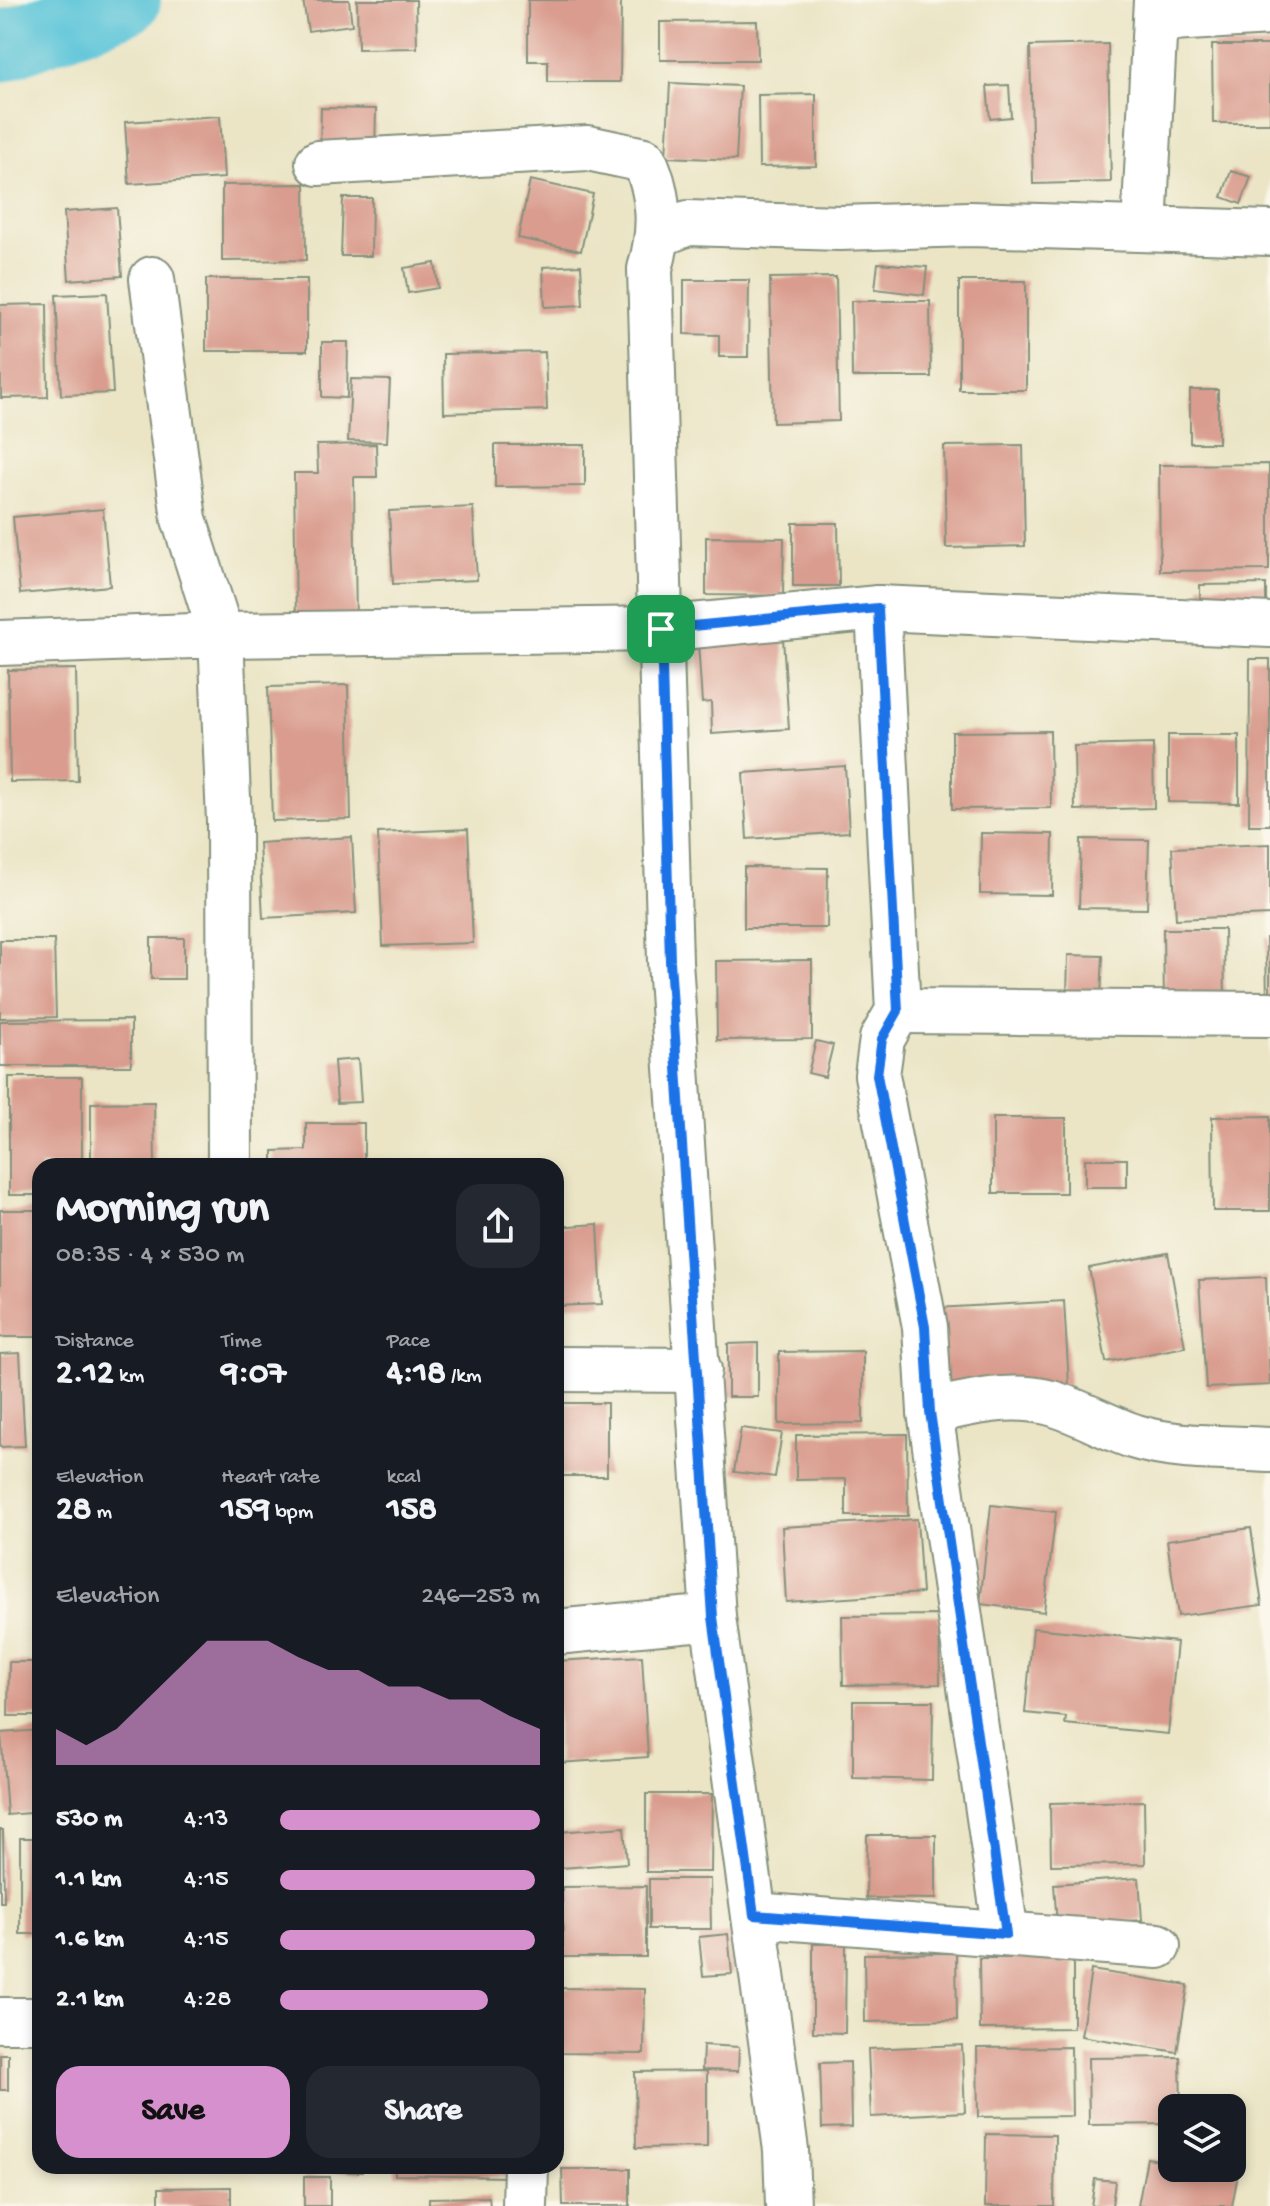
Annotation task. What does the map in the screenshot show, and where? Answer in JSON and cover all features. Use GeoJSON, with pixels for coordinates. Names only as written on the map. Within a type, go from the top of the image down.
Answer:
{"type":"FeatureCollection","features":[{"type":"Feature","properties":{"kind":"street"},"geometry":{"type":"LineString","coordinates":[[1144,228],[1156,10],[1270,13]]}},
{"type":"Feature","properties":{"kind":"street"},"geometry":{"type":"LineString","coordinates":[[318,163],[588,148],[644,160],[654,180],[660,234],[650,269],[670,961],[713,1617],[786,2150],[788,2206]]}},
{"type":"Feature","properties":{"kind":"street"},"geometry":{"type":"LineString","coordinates":[[660,234],[688,223],[840,228],[970,224],[1270,233]]}},
{"type":"Feature","properties":{"kind":"street"},"geometry":{"type":"LineString","coordinates":[[152,279],[184,519],[221,635],[229,821],[230,1158]]}},
{"type":"Feature","properties":{"kind":"street"},"geometry":{"type":"LineString","coordinates":[[878,608],[898,1011],[882,1039],[877,1075],[925,1327],[930,1412],[1006,1934]]}},
{"type":"Feature","properties":{"kind":"street"},"geometry":{"type":"LineString","coordinates":[[0,643],[221,635],[661,629],[878,608],[1270,625]]}},
{"type":"Feature","properties":{"kind":"street"},"geometry":{"type":"LineString","coordinates":[[898,1011],[1270,1014]]}},
{"type":"Feature","properties":{"kind":"street"},"geometry":{"type":"LineString","coordinates":[[564,1369],[699,1370]]}},
{"type":"Feature","properties":{"kind":"street"},"geometry":{"type":"LineString","coordinates":[[930,1412],[983,1401],[1049,1402],[1135,1437],[1169,1444],[1270,1450]]}},
{"type":"Feature","properties":{"kind":"street"},"geometry":{"type":"LineString","coordinates":[[564,1631],[713,1617]]}},
{"type":"Feature","properties":{"kind":"street"},"geometry":{"type":"LineString","coordinates":[[754,1915],[1158,1946]]}},
{"type":"Feature","properties":{"kind":"street"},"geometry":{"type":"LineString","coordinates":[[0,2020],[32,2020]]}},
{"type":"Feature","properties":{"kind":"street"},"geometry":{"type":"LineString","coordinates":[[525,2206],[526,2174]]}},
{"type":"Feature","properties":{"kind":"building"},"geometry":{"type":"Polygon","coordinates":[[[303,0],[349,0],[352,25],[308,31],[303,0]]]}},
{"type":"Feature","properties":{"kind":"building"},"geometry":{"type":"Polygon","coordinates":[[[357,0],[416,0],[417,48],[358,49],[357,0]]]}},
{"type":"Feature","properties":{"kind":"building"},"geometry":{"type":"Polygon","coordinates":[[[528,0],[621,0],[620,82],[548,82],[548,61],[528,61],[528,0]]]}},
{"type":"Feature","properties":{"kind":"building"},"geometry":{"type":"Polygon","coordinates":[[[757,21],[758,60],[660,60],[660,22],[757,21]]]}},
{"type":"Feature","properties":{"kind":"building"},"geometry":{"type":"Polygon","coordinates":[[[1108,44],[1111,182],[1033,184],[1030,46],[1108,44]]]}},
{"type":"Feature","properties":{"kind":"building"},"geometry":{"type":"Polygon","coordinates":[[[1212,45],[1270,45],[1270,123],[1213,123],[1212,45]]]}},
{"type":"Feature","properties":{"kind":"building"},"geometry":{"type":"Polygon","coordinates":[[[670,83],[740,86],[736,160],[666,157],[670,83]]]}},
{"type":"Feature","properties":{"kind":"building"},"geometry":{"type":"Polygon","coordinates":[[[1009,85],[1011,117],[990,119],[987,86],[1009,85]]]}},
{"type":"Feature","properties":{"kind":"building"},"geometry":{"type":"Polygon","coordinates":[[[816,94],[816,166],[759,167],[758,95],[816,94]]]}},
{"type":"Feature","properties":{"kind":"building"},"geometry":{"type":"Polygon","coordinates":[[[321,108],[376,109],[375,154],[320,153],[321,108]]]}},
{"type":"Feature","properties":{"kind":"building"},"geometry":{"type":"Polygon","coordinates":[[[220,116],[224,178],[129,184],[125,122],[220,116]]]}},
{"type":"Feature","properties":{"kind":"building"},"geometry":{"type":"Polygon","coordinates":[[[1231,171],[1251,177],[1241,204],[1222,197],[1231,171]]]}},
{"type":"Feature","properties":{"kind":"building"},"geometry":{"type":"Polygon","coordinates":[[[530,180],[593,194],[581,251],[518,238],[530,180]]]}},
{"type":"Feature","properties":{"kind":"building"},"geometry":{"type":"Polygon","coordinates":[[[305,184],[306,260],[222,261],[222,185],[305,184]]]}},
{"type":"Feature","properties":{"kind":"building"},"geometry":{"type":"Polygon","coordinates":[[[343,198],[372,198],[371,256],[341,256],[343,198]]]}},
{"type":"Feature","properties":{"kind":"building"},"geometry":{"type":"Polygon","coordinates":[[[117,208],[122,276],[69,280],[64,212],[117,208]]]}},
{"type":"Feature","properties":{"kind":"building"},"geometry":{"type":"Polygon","coordinates":[[[435,263],[438,288],[408,293],[404,268],[435,263]]]}},
{"type":"Feature","properties":{"kind":"building"},"geometry":{"type":"Polygon","coordinates":[[[878,263],[927,267],[924,295],[875,289],[878,263]]]}},
{"type":"Feature","properties":{"kind":"building"},"geometry":{"type":"Polygon","coordinates":[[[581,265],[583,305],[545,307],[543,267],[581,265]]]}},
{"type":"Feature","properties":{"kind":"building"},"geometry":{"type":"Polygon","coordinates":[[[836,277],[839,421],[773,423],[770,278],[836,277]]]}},
{"type":"Feature","properties":{"kind":"building"},"geometry":{"type":"Polygon","coordinates":[[[206,279],[307,279],[307,351],[206,351],[206,279]]]}},
{"type":"Feature","properties":{"kind":"building"},"geometry":{"type":"Polygon","coordinates":[[[684,280],[749,280],[748,357],[719,357],[719,335],[684,334],[684,280]]]}},
{"type":"Feature","properties":{"kind":"building"},"geometry":{"type":"Polygon","coordinates":[[[959,281],[1026,281],[1026,390],[959,390],[959,281]]]}},
{"type":"Feature","properties":{"kind":"building"},"geometry":{"type":"Polygon","coordinates":[[[107,293],[113,393],[61,395],[56,295],[107,293]]]}},
{"type":"Feature","properties":{"kind":"building"},"geometry":{"type":"Polygon","coordinates":[[[851,301],[930,301],[931,377],[852,377],[851,301]]]}},
{"type":"Feature","properties":{"kind":"building"},"geometry":{"type":"Polygon","coordinates":[[[47,304],[48,397],[1,398],[0,305],[47,304]]]}},
{"type":"Feature","properties":{"kind":"building"},"geometry":{"type":"Polygon","coordinates":[[[322,342],[348,342],[347,398],[322,397],[322,342]]]}},
{"type":"Feature","properties":{"kind":"building"},"geometry":{"type":"Polygon","coordinates":[[[545,352],[547,410],[444,413],[443,354],[545,352]]]}},
{"type":"Feature","properties":{"kind":"building"},"geometry":{"type":"Polygon","coordinates":[[[351,379],[390,380],[387,442],[348,441],[351,379]]]}},
{"type":"Feature","properties":{"kind":"building"},"geometry":{"type":"Polygon","coordinates":[[[1190,390],[1218,390],[1218,443],[1190,443],[1190,390]]]}},
{"type":"Feature","properties":{"kind":"building"},"geometry":{"type":"Polygon","coordinates":[[[376,444],[377,477],[354,477],[356,626],[296,627],[294,473],[318,473],[317,445],[376,444]]]}},
{"type":"Feature","properties":{"kind":"building"},"geometry":{"type":"Polygon","coordinates":[[[495,445],[585,445],[585,486],[495,487],[495,445]]]}},
{"type":"Feature","properties":{"kind":"building"},"geometry":{"type":"Polygon","coordinates":[[[1023,445],[1025,546],[946,548],[944,446],[1023,445]]]}},
{"type":"Feature","properties":{"kind":"building"},"geometry":{"type":"Polygon","coordinates":[[[1269,464],[1269,570],[1160,571],[1159,465],[1269,464]]]}},
{"type":"Feature","properties":{"kind":"building"},"geometry":{"type":"Polygon","coordinates":[[[473,507],[477,580],[393,584],[389,511],[473,507]]]}},
{"type":"Feature","properties":{"kind":"building"},"geometry":{"type":"Polygon","coordinates":[[[103,509],[110,586],[20,594],[13,517],[103,509]]]}},
{"type":"Feature","properties":{"kind":"building"},"geometry":{"type":"Polygon","coordinates":[[[793,523],[838,523],[839,586],[793,586],[793,523]]]}},
{"type":"Feature","properties":{"kind":"building"},"geometry":{"type":"Polygon","coordinates":[[[706,537],[784,538],[783,596],[706,595],[706,537]]]}},
{"type":"Feature","properties":{"kind":"building"},"geometry":{"type":"Polygon","coordinates":[[[1266,584],[1266,617],[1200,617],[1200,585],[1266,584]]]}},
{"type":"Feature","properties":{"kind":"building"},"geometry":{"type":"Polygon","coordinates":[[[783,638],[789,729],[712,734],[711,702],[702,703],[698,643],[783,638]]]}},
{"type":"Feature","properties":{"kind":"building"},"geometry":{"type":"Polygon","coordinates":[[[1250,659],[1270,659],[1270,825],[1249,825],[1250,659]]]}},
{"type":"Feature","properties":{"kind":"building"},"geometry":{"type":"Polygon","coordinates":[[[76,669],[78,781],[10,782],[8,670],[76,669]]]}},
{"type":"Feature","properties":{"kind":"building"},"geometry":{"type":"Polygon","coordinates":[[[348,685],[351,819],[272,821],[268,687],[348,685]]]}},
{"type":"Feature","properties":{"kind":"building"},"geometry":{"type":"Polygon","coordinates":[[[1050,731],[1051,808],[952,809],[952,732],[1050,731]]]}},
{"type":"Feature","properties":{"kind":"building"},"geometry":{"type":"Polygon","coordinates":[[[1168,735],[1239,735],[1239,803],[1168,802],[1168,735]]]}},
{"type":"Feature","properties":{"kind":"building"},"geometry":{"type":"Polygon","coordinates":[[[1153,744],[1154,808],[1075,810],[1074,746],[1153,744]]]}},
{"type":"Feature","properties":{"kind":"building"},"geometry":{"type":"Polygon","coordinates":[[[845,766],[849,832],[747,839],[743,773],[845,766]]]}},
{"type":"Feature","properties":{"kind":"building"},"geometry":{"type":"Polygon","coordinates":[[[468,829],[473,943],[383,946],[378,833],[468,829]]]}},
{"type":"Feature","properties":{"kind":"building"},"geometry":{"type":"Polygon","coordinates":[[[981,833],[1053,834],[1052,895],[980,894],[981,833]]]}},
{"type":"Feature","properties":{"kind":"building"},"geometry":{"type":"Polygon","coordinates":[[[352,837],[356,913],[263,918],[259,843],[352,837]]]}},
{"type":"Feature","properties":{"kind":"building"},"geometry":{"type":"Polygon","coordinates":[[[1081,839],[1149,840],[1147,909],[1079,908],[1081,839]]]}},
{"type":"Feature","properties":{"kind":"building"},"geometry":{"type":"Polygon","coordinates":[[[1270,844],[1270,915],[1176,919],[1172,848],[1270,844]]]}},
{"type":"Feature","properties":{"kind":"building"},"geometry":{"type":"Polygon","coordinates":[[[744,867],[828,868],[827,928],[744,928],[744,867]]]}},
{"type":"Feature","properties":{"kind":"building"},"geometry":{"type":"Polygon","coordinates":[[[1163,929],[1224,929],[1225,1003],[1164,1003],[1163,929]]]}},
{"type":"Feature","properties":{"kind":"building"},"geometry":{"type":"Polygon","coordinates":[[[151,938],[184,938],[184,979],[151,979],[151,938]]]}},
{"type":"Feature","properties":{"kind":"building"},"geometry":{"type":"Polygon","coordinates":[[[1266,938],[1270,938],[1270,1003],[1267,1003],[1266,938]]]}},
{"type":"Feature","properties":{"kind":"building"},"geometry":{"type":"Polygon","coordinates":[[[0,940],[54,940],[56,1017],[0,1018],[0,940]]]}},
{"type":"Feature","properties":{"kind":"building"},"geometry":{"type":"Polygon","coordinates":[[[1068,955],[1103,956],[1101,997],[1067,997],[1068,955]]]}},
{"type":"Feature","properties":{"kind":"building"},"geometry":{"type":"Polygon","coordinates":[[[812,960],[812,1039],[717,1040],[716,961],[812,960]]]}},
{"type":"Feature","properties":{"kind":"building"},"geometry":{"type":"Polygon","coordinates":[[[131,1020],[131,1066],[0,1066],[0,1021],[131,1020]]]}},
{"type":"Feature","properties":{"kind":"building"},"geometry":{"type":"Polygon","coordinates":[[[816,1041],[833,1045],[825,1077],[808,1073],[816,1041]]]}},
{"type":"Feature","properties":{"kind":"building"},"geometry":{"type":"Polygon","coordinates":[[[358,1059],[361,1102],[337,1103],[334,1061],[358,1059]]]}},
{"type":"Feature","properties":{"kind":"building"},"geometry":{"type":"Polygon","coordinates":[[[9,1077],[82,1077],[82,1158],[32,1158],[32,1195],[9,1195],[9,1077]]]}},
{"type":"Feature","properties":{"kind":"building"},"geometry":{"type":"Polygon","coordinates":[[[154,1102],[155,1158],[91,1158],[91,1103],[154,1102]]]}},
{"type":"Feature","properties":{"kind":"building"},"geometry":{"type":"Polygon","coordinates":[[[1270,1116],[1270,1211],[1213,1211],[1212,1117],[1270,1116]]]}},
{"type":"Feature","properties":{"kind":"building"},"geometry":{"type":"Polygon","coordinates":[[[993,1118],[1066,1118],[1066,1193],[993,1193],[993,1118]]]}},
{"type":"Feature","properties":{"kind":"building"},"geometry":{"type":"Polygon","coordinates":[[[306,1123],[364,1123],[364,1158],[273,1158],[273,1151],[306,1150],[306,1123]]]}},
{"type":"Feature","properties":{"kind":"building"},"geometry":{"type":"Polygon","coordinates":[[[1085,1159],[1127,1159],[1127,1187],[1085,1187],[1085,1159]]]}},
{"type":"Feature","properties":{"kind":"building"},"geometry":{"type":"Polygon","coordinates":[[[0,1210],[32,1210],[32,1337],[0,1337],[0,1210]]]}},
{"type":"Feature","properties":{"kind":"building"},"geometry":{"type":"Polygon","coordinates":[[[598,1224],[602,1304],[564,1306],[564,1226],[598,1224]]]}},
{"type":"Feature","properties":{"kind":"building"},"geometry":{"type":"Polygon","coordinates":[[[1168,1253],[1185,1347],[1106,1362],[1089,1268],[1168,1253]]]}},
{"type":"Feature","properties":{"kind":"building"},"geometry":{"type":"Polygon","coordinates":[[[1266,1277],[1270,1385],[1206,1388],[1199,1280],[1266,1277]]]}},
{"type":"Feature","properties":{"kind":"building"},"geometry":{"type":"Polygon","coordinates":[[[1064,1301],[1069,1385],[941,1393],[937,1308],[1064,1301]]]}},
{"type":"Feature","properties":{"kind":"building"},"geometry":{"type":"Polygon","coordinates":[[[758,1343],[758,1397],[728,1397],[728,1344],[758,1343]]]}},
{"type":"Feature","properties":{"kind":"building"},"geometry":{"type":"Polygon","coordinates":[[[863,1351],[863,1423],[779,1424],[779,1352],[863,1351]]]}},
{"type":"Feature","properties":{"kind":"building"},"geometry":{"type":"Polygon","coordinates":[[[20,1353],[25,1446],[0,1447],[0,1354],[20,1353]]]}},
{"type":"Feature","properties":{"kind":"building"},"geometry":{"type":"Polygon","coordinates":[[[564,1403],[607,1403],[607,1476],[564,1476],[564,1403]]]}},
{"type":"Feature","properties":{"kind":"building"},"geometry":{"type":"Polygon","coordinates":[[[741,1428],[782,1433],[775,1477],[734,1472],[741,1428]]]}},
{"type":"Feature","properties":{"kind":"building"},"geometry":{"type":"Polygon","coordinates":[[[907,1434],[908,1516],[846,1516],[846,1479],[796,1480],[796,1435],[907,1434]]]}},
{"type":"Feature","properties":{"kind":"building"},"geometry":{"type":"Polygon","coordinates":[[[991,1505],[1056,1512],[1044,1612],[980,1604],[991,1505]]]}},
{"type":"Feature","properties":{"kind":"building"},"geometry":{"type":"Polygon","coordinates":[[[917,1519],[922,1593],[786,1602],[782,1527],[917,1519]]]}},
{"type":"Feature","properties":{"kind":"building"},"geometry":{"type":"Polygon","coordinates":[[[1251,1528],[1262,1605],[1178,1616],[1167,1540],[1251,1528]]]}},
{"type":"Feature","properties":{"kind":"building"},"geometry":{"type":"Polygon","coordinates":[[[939,1615],[940,1684],[843,1685],[842,1616],[939,1615]]]}},
{"type":"Feature","properties":{"kind":"building"},"geometry":{"type":"Polygon","coordinates":[[[1033,1628],[1177,1642],[1168,1734],[1065,1724],[1066,1717],[1025,1713],[1033,1628]]]}},
{"type":"Feature","properties":{"kind":"building"},"geometry":{"type":"Polygon","coordinates":[[[642,1656],[648,1757],[564,1763],[564,1661],[642,1656]]]}},
{"type":"Feature","properties":{"kind":"building"},"geometry":{"type":"Polygon","coordinates":[[[9,1662],[32,1662],[32,1716],[8,1716],[9,1662]]]}},
{"type":"Feature","properties":{"kind":"building"},"geometry":{"type":"Polygon","coordinates":[[[853,1701],[933,1701],[932,1780],[853,1778],[853,1701]]]}},
{"type":"Feature","properties":{"kind":"building"},"geometry":{"type":"Polygon","coordinates":[[[32,1731],[32,1813],[7,1815],[1,1733],[32,1731]]]}},
{"type":"Feature","properties":{"kind":"building"},"geometry":{"type":"Polygon","coordinates":[[[646,1794],[712,1794],[711,1872],[646,1872],[646,1794]]]}},
{"type":"Feature","properties":{"kind":"building"},"geometry":{"type":"Polygon","coordinates":[[[1144,1801],[1145,1864],[1051,1865],[1050,1803],[1144,1801]]]}},
{"type":"Feature","properties":{"kind":"building"},"geometry":{"type":"Polygon","coordinates":[[[624,1827],[627,1863],[564,1868],[564,1832],[624,1827]]]}},
{"type":"Feature","properties":{"kind":"building"},"geometry":{"type":"Polygon","coordinates":[[[0,1830],[3,1830],[4,1902],[0,1902],[0,1830]]]}},
{"type":"Feature","properties":{"kind":"building"},"geometry":{"type":"Polygon","coordinates":[[[867,1835],[936,1835],[936,1899],[866,1898],[867,1835]]]}},
{"type":"Feature","properties":{"kind":"building"},"geometry":{"type":"Polygon","coordinates":[[[20,1838],[32,1838],[32,1934],[20,1934],[20,1838]]]}},
{"type":"Feature","properties":{"kind":"building"},"geometry":{"type":"Polygon","coordinates":[[[1139,1878],[1142,1920],[1057,1926],[1054,1884],[1139,1878]]]}},
{"type":"Feature","properties":{"kind":"building"},"geometry":{"type":"Polygon","coordinates":[[[649,1879],[710,1879],[711,1929],[649,1929],[649,1879]]]}},
{"type":"Feature","properties":{"kind":"building"},"geometry":{"type":"Polygon","coordinates":[[[646,1886],[646,1957],[564,1957],[564,1887],[646,1886]]]}},
{"type":"Feature","properties":{"kind":"building"},"geometry":{"type":"Polygon","coordinates":[[[728,1934],[732,1974],[703,1976],[699,1937],[728,1934]]]}},
{"type":"Feature","properties":{"kind":"building"},"geometry":{"type":"Polygon","coordinates":[[[813,1944],[846,1944],[845,2033],[813,2032],[813,1944]]]}},
{"type":"Feature","properties":{"kind":"building"},"geometry":{"type":"Polygon","coordinates":[[[956,1953],[957,2020],[865,2022],[864,1954],[956,1953]]]}},
{"type":"Feature","properties":{"kind":"building"},"geometry":{"type":"Polygon","coordinates":[[[979,1958],[1073,1958],[1073,2028],[980,2029],[979,1958]]]}},
{"type":"Feature","properties":{"kind":"building"},"geometry":{"type":"Polygon","coordinates":[[[1091,1970],[1188,1985],[1177,2052],[1081,2036],[1091,1970]]]}},
{"type":"Feature","properties":{"kind":"building"},"geometry":{"type":"Polygon","coordinates":[[[564,1988],[645,1989],[644,2054],[564,2053],[564,1988]]]}},
{"type":"Feature","properties":{"kind":"building"},"geometry":{"type":"Polygon","coordinates":[[[703,2045],[739,2047],[738,2071],[702,2070],[703,2045]]]}},
{"type":"Feature","properties":{"kind":"building"},"geometry":{"type":"Polygon","coordinates":[[[962,2045],[965,2112],[871,2117],[868,2049],[962,2045]]]}},
{"type":"Feature","properties":{"kind":"building"},"geometry":{"type":"Polygon","coordinates":[[[1071,2047],[1072,2116],[978,2117],[977,2048],[1071,2047]]]}},
{"type":"Feature","properties":{"kind":"building"},"geometry":{"type":"Polygon","coordinates":[[[0,2054],[8,2054],[8,2090],[0,2090],[0,2054]]]}},
{"type":"Feature","properties":{"kind":"building"},"geometry":{"type":"Polygon","coordinates":[[[1180,2057],[1181,2094],[1158,2094],[1158,2124],[1089,2125],[1088,2058],[1180,2057]]]}},
{"type":"Feature","properties":{"kind":"building"},"geometry":{"type":"Polygon","coordinates":[[[850,2062],[851,2127],[822,2128],[820,2063],[850,2062]]]}},
{"type":"Feature","properties":{"kind":"building"},"geometry":{"type":"Polygon","coordinates":[[[707,2071],[707,2147],[636,2148],[635,2072],[707,2071]]]}},
{"type":"Feature","properties":{"kind":"building"},"geometry":{"type":"Polygon","coordinates":[[[986,2134],[1055,2135],[1054,2206],[985,2206],[986,2134]]]}},
{"type":"Feature","properties":{"kind":"building"},"geometry":{"type":"Polygon","coordinates":[[[1147,2158],[1158,2160],[1158,2182],[1236,2182],[1232,2206],[1138,2206],[1147,2158]]]}},
{"type":"Feature","properties":{"kind":"building"},"geometry":{"type":"Polygon","coordinates":[[[564,2169],[630,2169],[630,2206],[563,2206],[564,2169]]]}},
{"type":"Feature","properties":{"kind":"building"},"geometry":{"type":"Polygon","coordinates":[[[508,2174],[508,2177],[395,2175],[508,2174]]]}},
{"type":"Feature","properties":{"kind":"building"},"geometry":{"type":"Polygon","coordinates":[[[304,2177],[330,2177],[330,2206],[304,2206],[304,2177]]]}},
{"type":"Feature","properties":{"kind":"building"},"geometry":{"type":"Polygon","coordinates":[[[1095,2179],[1115,2181],[1112,2206],[1091,2206],[1095,2179]]]}},
{"type":"Feature","properties":{"kind":"building"},"geometry":{"type":"Polygon","coordinates":[[[231,2187],[231,2206],[159,2206],[159,2188],[231,2187]]]}},
{"type":"Feature","properties":{"kind":"building"},"geometry":{"type":"Polygon","coordinates":[[[489,2197],[490,2206],[429,2206],[429,2198],[489,2197]]]}},
{"type":"Feature","properties":{"kind":"waterway"},"geometry":{"type":"LineString","coordinates":[[0,47],[126,0]]}},
{"type":"Feature","properties":{"kind":"route"},"geometry":{"type":"LineString","coordinates":[[878,608],[898,1011],[882,1039],[877,1075],[925,1327],[930,1412],[1006,1934],[754,1915],[713,1617],[707,1486],[670,961],[661,629],[878,608]]}}]}
